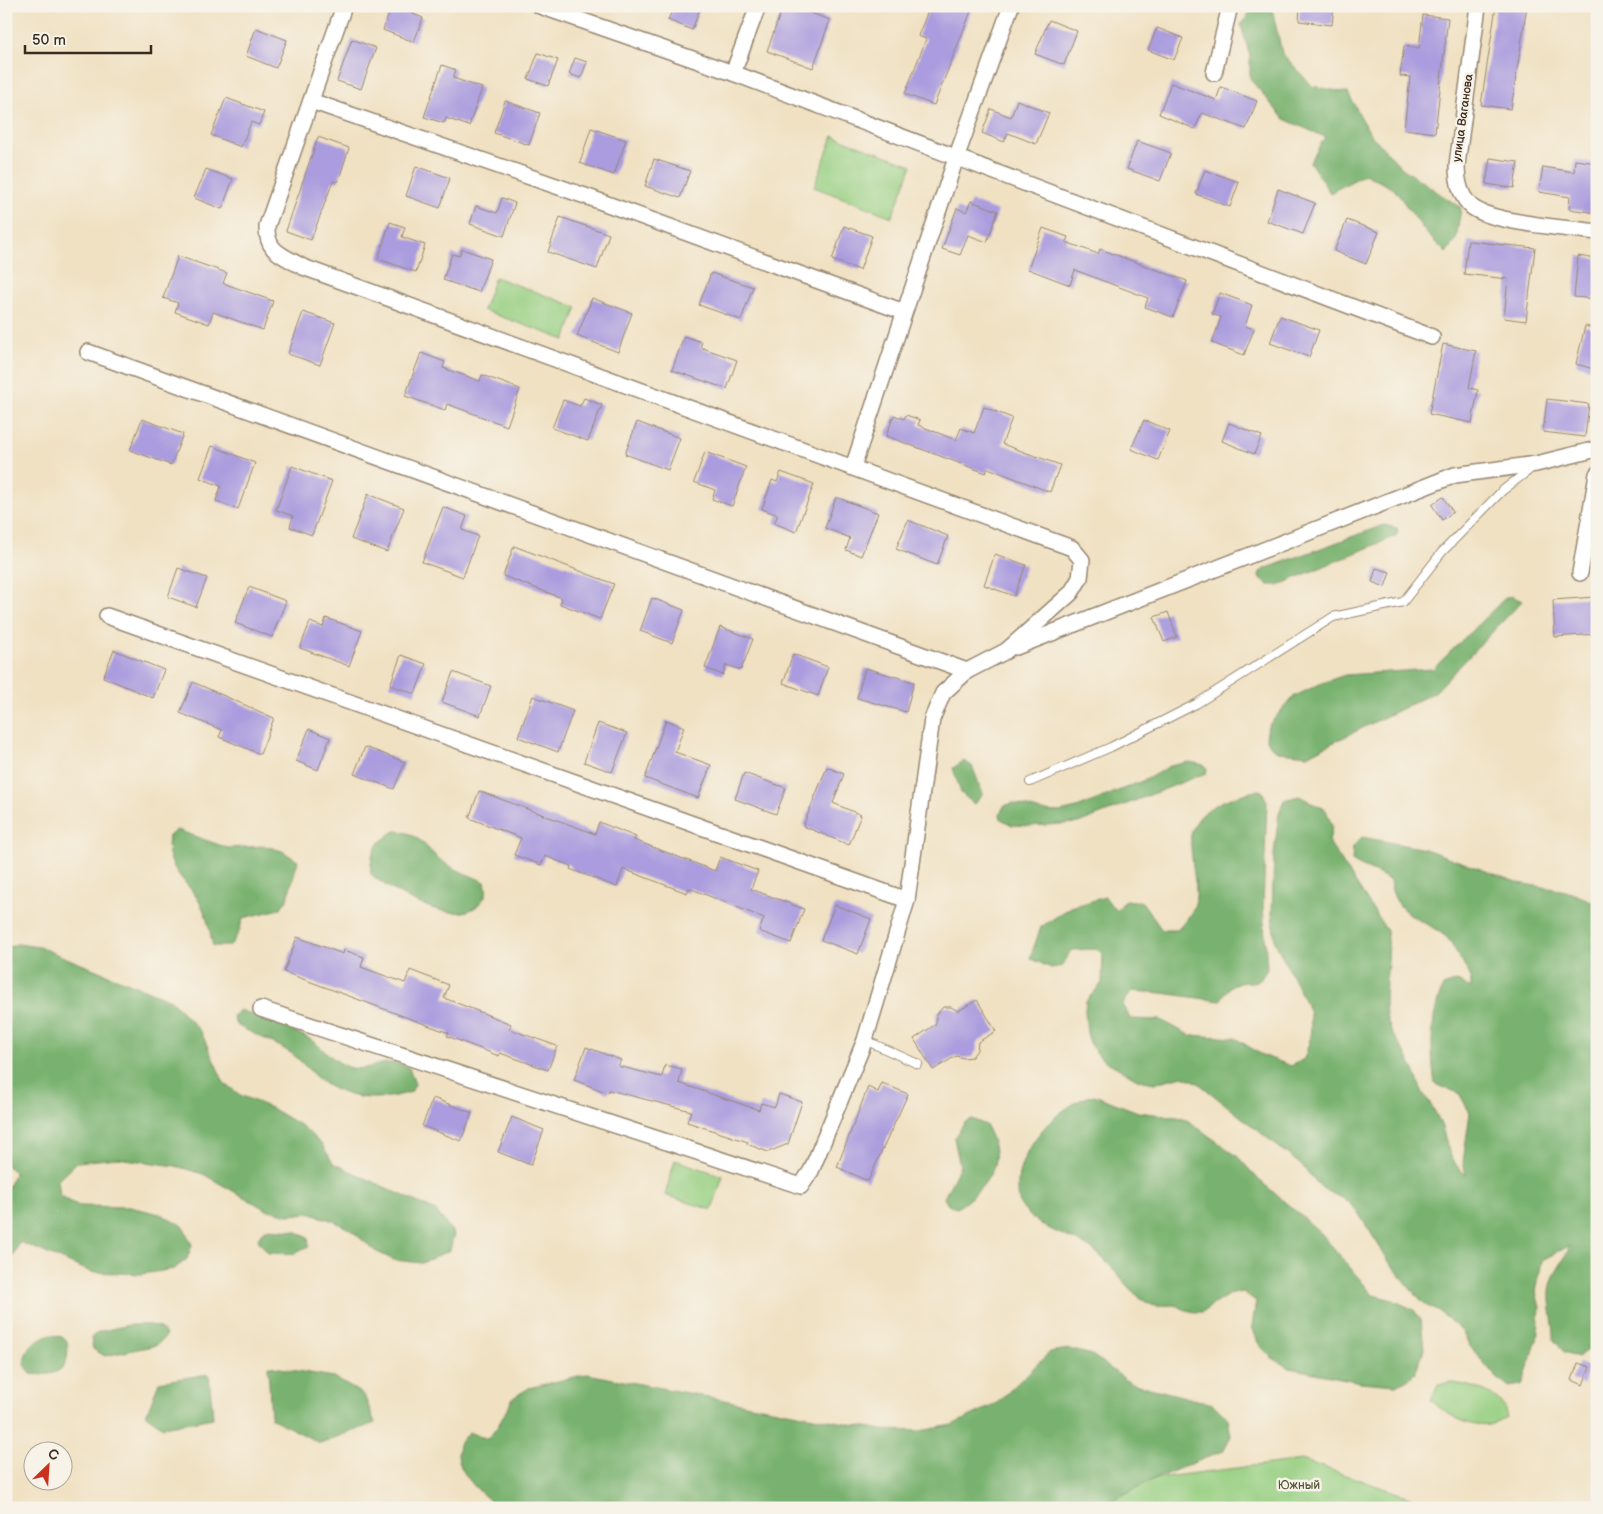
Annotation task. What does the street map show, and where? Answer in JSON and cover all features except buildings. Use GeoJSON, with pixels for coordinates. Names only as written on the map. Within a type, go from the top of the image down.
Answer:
{"type":"FeatureCollection","features":[{"type":"Feature","properties":{"kind":"street"},"geometry":{"type":"LineString","coordinates":[[344,6],[267,226],[267,239],[274,251],[303,267],[1072,548],[1082,560],[1080,578],[1072,592],[1006,651]]}},
{"type":"Feature","properties":{"kind":"street"},"geometry":{"type":"LineString","coordinates":[[540,6],[733,73],[1432,337]]}},
{"type":"Feature","properties":{"kind":"street"},"geometry":{"type":"LineString","coordinates":[[733,73],[758,6]]}},
{"type":"Feature","properties":{"kind":"street"},"geometry":{"type":"LineString","coordinates":[[853,467],[956,158],[1011,6]]}},
{"type":"Feature","properties":{"kind":"street"},"geometry":{"type":"LineString","coordinates":[[1214,73],[1230,6]]}},
{"type":"Feature","properties":{"kind":"street","name":"улица Ваганова"},"geometry":{"type":"LineString","coordinates":[[1478,6],[1457,165],[1457,180],[1463,196],[1471,206],[1488,216],[1597,232]]}},
{"type":"Feature","properties":{"kind":"street"},"geometry":{"type":"LineString","coordinates":[[311,101],[588,197],[904,312]]}},
{"type":"Feature","properties":{"kind":"street"},"geometry":{"type":"LineString","coordinates":[[88,352],[967,671]]}},
{"type":"Feature","properties":{"kind":"street"},"geometry":{"type":"LineString","coordinates":[[261,1009],[800,1186],[811,1171],[865,1040],[907,900],[932,719],[943,694],[967,671],[1006,651],[1455,475],[1536,464],[1597,449]]}},
{"type":"Feature","properties":{"kind":"street"},"geometry":{"type":"LineString","coordinates":[[1580,573],[1597,474]]}},
{"type":"Feature","properties":{"kind":"street"},"geometry":{"type":"LineString","coordinates":[[107,616],[907,900]]}},
{"type":"Feature","properties":{"kind":"lane"},"geometry":{"type":"LineString","coordinates":[[1030,782],[1111,747],[1196,704],[1332,617],[1403,602],[1449,545],[1502,491],[1536,464]]}},
{"type":"Feature","properties":{"kind":"lane"},"geometry":{"type":"LineString","coordinates":[[865,1040],[918,1064]]}},
{"type":"Feature","properties":{"kind":"green space"},"geometry":{"type":"Polygon","coordinates":[[[1272,9],[1282,53],[1312,86],[1348,93],[1370,134],[1402,168],[1461,208],[1456,240],[1446,253],[1427,234],[1394,189],[1365,174],[1330,193],[1310,162],[1325,137],[1284,119],[1250,79],[1250,56],[1241,25],[1250,12],[1272,9]]]}},
{"type":"Feature","properties":{"kind":"green space"},"geometry":{"type":"Polygon","coordinates":[[[833,136],[912,165],[892,217],[814,187],[833,136]]]}},
{"type":"Feature","properties":{"kind":"green space"},"geometry":{"type":"Polygon","coordinates":[[[495,277],[577,307],[565,340],[483,310],[495,277]]]}},
{"type":"Feature","properties":{"kind":"green space"},"geometry":{"type":"Polygon","coordinates":[[[1384,525],[1397,528],[1396,536],[1279,585],[1268,585],[1259,577],[1260,572],[1267,568],[1384,525]]]}},
{"type":"Feature","properties":{"kind":"green space"},"geometry":{"type":"Polygon","coordinates":[[[1511,596],[1522,601],[1435,692],[1308,755],[1279,752],[1271,747],[1266,738],[1268,726],[1293,697],[1322,683],[1345,675],[1433,669],[1504,599],[1511,596]]]}},
{"type":"Feature","properties":{"kind":"green space"},"geometry":{"type":"Polygon","coordinates":[[[964,761],[972,766],[983,794],[974,804],[961,793],[953,768],[964,761]]]}},
{"type":"Feature","properties":{"kind":"green space"},"geometry":{"type":"Polygon","coordinates":[[[1189,762],[1204,765],[1207,769],[1206,773],[1078,823],[1029,826],[1012,825],[1001,819],[1000,814],[1004,806],[1013,803],[1041,811],[1060,812],[1077,808],[1147,779],[1170,766],[1189,762]]]}},
{"type":"Feature","properties":{"kind":"green space"},"geometry":{"type":"Polygon","coordinates":[[[1262,791],[1267,801],[1263,907],[1267,969],[1257,981],[1233,985],[1220,1001],[1132,991],[1123,1004],[1130,1019],[1161,1020],[1189,1035],[1235,1038],[1262,1055],[1291,1066],[1304,1059],[1310,1035],[1309,1010],[1275,942],[1272,913],[1274,855],[1279,813],[1284,800],[1299,796],[1326,810],[1332,826],[1329,842],[1387,931],[1386,1015],[1392,1033],[1411,1064],[1422,1091],[1436,1114],[1450,1155],[1466,1175],[1463,1162],[1470,1113],[1459,1093],[1435,1084],[1432,1034],[1433,1022],[1443,986],[1457,981],[1471,988],[1469,976],[1465,966],[1447,938],[1410,915],[1397,902],[1390,881],[1352,861],[1353,847],[1362,837],[1425,849],[1519,883],[1566,891],[1597,903],[1597,1339],[1590,1348],[1577,1357],[1563,1351],[1554,1340],[1550,1299],[1551,1285],[1569,1246],[1542,1260],[1536,1292],[1540,1308],[1537,1340],[1522,1385],[1508,1387],[1496,1377],[1469,1345],[1463,1332],[1440,1312],[1427,1306],[1417,1296],[1390,1263],[1357,1211],[1347,1201],[1322,1188],[1300,1164],[1197,1082],[1183,1076],[1154,1083],[1139,1080],[1102,1059],[1091,1046],[1087,1033],[1085,1010],[1086,1001],[1102,983],[1103,955],[1097,949],[1071,950],[1062,966],[1051,968],[1030,958],[1041,927],[1071,907],[1105,897],[1116,911],[1126,900],[1142,902],[1162,930],[1177,930],[1190,915],[1196,899],[1191,842],[1191,835],[1195,825],[1201,816],[1218,804],[1239,795],[1262,791]]]}},
{"type":"Feature","properties":{"kind":"green space"},"geometry":{"type":"Polygon","coordinates":[[[177,830],[228,848],[265,846],[282,851],[298,861],[287,899],[280,909],[243,918],[239,932],[230,946],[213,946],[202,906],[176,871],[169,856],[169,836],[177,830]]]}},
{"type":"Feature","properties":{"kind":"green space"},"geometry":{"type":"Polygon","coordinates":[[[395,831],[404,832],[417,838],[445,863],[485,882],[486,895],[483,900],[468,911],[439,910],[407,898],[392,890],[371,874],[373,853],[383,840],[395,831]]]}},
{"type":"Feature","properties":{"kind":"green space"},"geometry":{"type":"Polygon","coordinates":[[[17,944],[39,947],[171,1000],[201,1032],[224,1083],[240,1095],[271,1108],[303,1127],[322,1145],[333,1163],[436,1211],[454,1234],[450,1250],[422,1263],[394,1260],[375,1251],[351,1230],[334,1221],[308,1213],[289,1215],[265,1209],[203,1174],[176,1166],[117,1158],[77,1162],[58,1180],[60,1196],[79,1206],[130,1207],[160,1214],[183,1226],[192,1245],[187,1259],[174,1269],[142,1274],[91,1272],[20,1242],[6,1270],[6,1191],[15,1172],[6,1165],[6,948],[17,944]]]}},
{"type":"Feature","properties":{"kind":"green space"},"geometry":{"type":"Polygon","coordinates":[[[240,1010],[308,1038],[346,1066],[362,1068],[391,1063],[409,1068],[415,1084],[411,1092],[378,1098],[356,1096],[335,1090],[321,1081],[291,1053],[236,1025],[233,1016],[240,1010]]]}},
{"type":"Feature","properties":{"kind":"green space"},"geometry":{"type":"Polygon","coordinates":[[[1094,1095],[1138,1112],[1184,1118],[1237,1156],[1259,1180],[1321,1233],[1373,1295],[1393,1300],[1414,1310],[1421,1320],[1424,1349],[1415,1373],[1407,1380],[1396,1385],[1361,1382],[1289,1368],[1271,1357],[1258,1343],[1252,1326],[1256,1301],[1243,1292],[1228,1295],[1202,1312],[1190,1311],[1175,1305],[1151,1305],[1140,1298],[1107,1262],[1093,1250],[1046,1227],[1029,1215],[1021,1205],[1018,1194],[1020,1171],[1025,1157],[1043,1130],[1055,1118],[1067,1108],[1094,1095]]]}},
{"type":"Feature","properties":{"kind":"green space"},"geometry":{"type":"Polygon","coordinates":[[[972,1119],[986,1125],[994,1144],[995,1160],[993,1168],[984,1184],[971,1198],[957,1208],[948,1205],[944,1198],[960,1166],[954,1138],[964,1123],[972,1119]]]}},
{"type":"Feature","properties":{"kind":"green space"},"geometry":{"type":"Polygon","coordinates":[[[675,1160],[723,1176],[712,1210],[665,1195],[675,1160]]]}},
{"type":"Feature","properties":{"kind":"green space"},"geometry":{"type":"Polygon","coordinates":[[[268,1229],[295,1231],[308,1237],[309,1246],[294,1254],[268,1253],[258,1240],[261,1233],[268,1229]]]}},
{"type":"Feature","properties":{"kind":"green space"},"geometry":{"type":"Polygon","coordinates":[[[129,1325],[156,1326],[166,1336],[157,1345],[105,1356],[93,1349],[91,1338],[98,1332],[129,1325]]]}},
{"type":"Feature","properties":{"kind":"green space"},"geometry":{"type":"Polygon","coordinates":[[[52,1335],[62,1337],[67,1341],[68,1351],[64,1365],[61,1369],[49,1374],[31,1374],[24,1365],[26,1353],[36,1342],[52,1335]]]}},
{"type":"Feature","properties":{"kind":"green space"},"geometry":{"type":"Polygon","coordinates":[[[1069,1349],[1092,1355],[1130,1383],[1213,1404],[1228,1419],[1231,1436],[1223,1451],[1156,1478],[1096,1508],[498,1508],[476,1488],[464,1472],[458,1455],[460,1443],[468,1432],[488,1439],[498,1426],[513,1398],[529,1388],[587,1374],[882,1430],[920,1431],[952,1425],[996,1404],[1050,1352],[1069,1349]]]}},
{"type":"Feature","properties":{"kind":"green space"},"geometry":{"type":"Polygon","coordinates":[[[268,1366],[333,1377],[364,1395],[375,1423],[320,1443],[271,1418],[268,1366]]]}},
{"type":"Feature","properties":{"kind":"green space"},"geometry":{"type":"Polygon","coordinates":[[[209,1374],[213,1418],[163,1427],[146,1415],[159,1382],[209,1374]]]}},
{"type":"Feature","properties":{"kind":"green space"},"geometry":{"type":"Polygon","coordinates":[[[1454,1383],[1470,1386],[1494,1396],[1500,1401],[1507,1417],[1484,1426],[1459,1420],[1443,1410],[1431,1400],[1438,1384],[1454,1383]]]}},
{"type":"Feature","properties":{"kind":"green space","name":"Южный"},"geometry":{"type":"Polygon","coordinates":[[[1302,1460],[1441,1508],[1096,1508],[1156,1478],[1302,1460]]]}}]}
